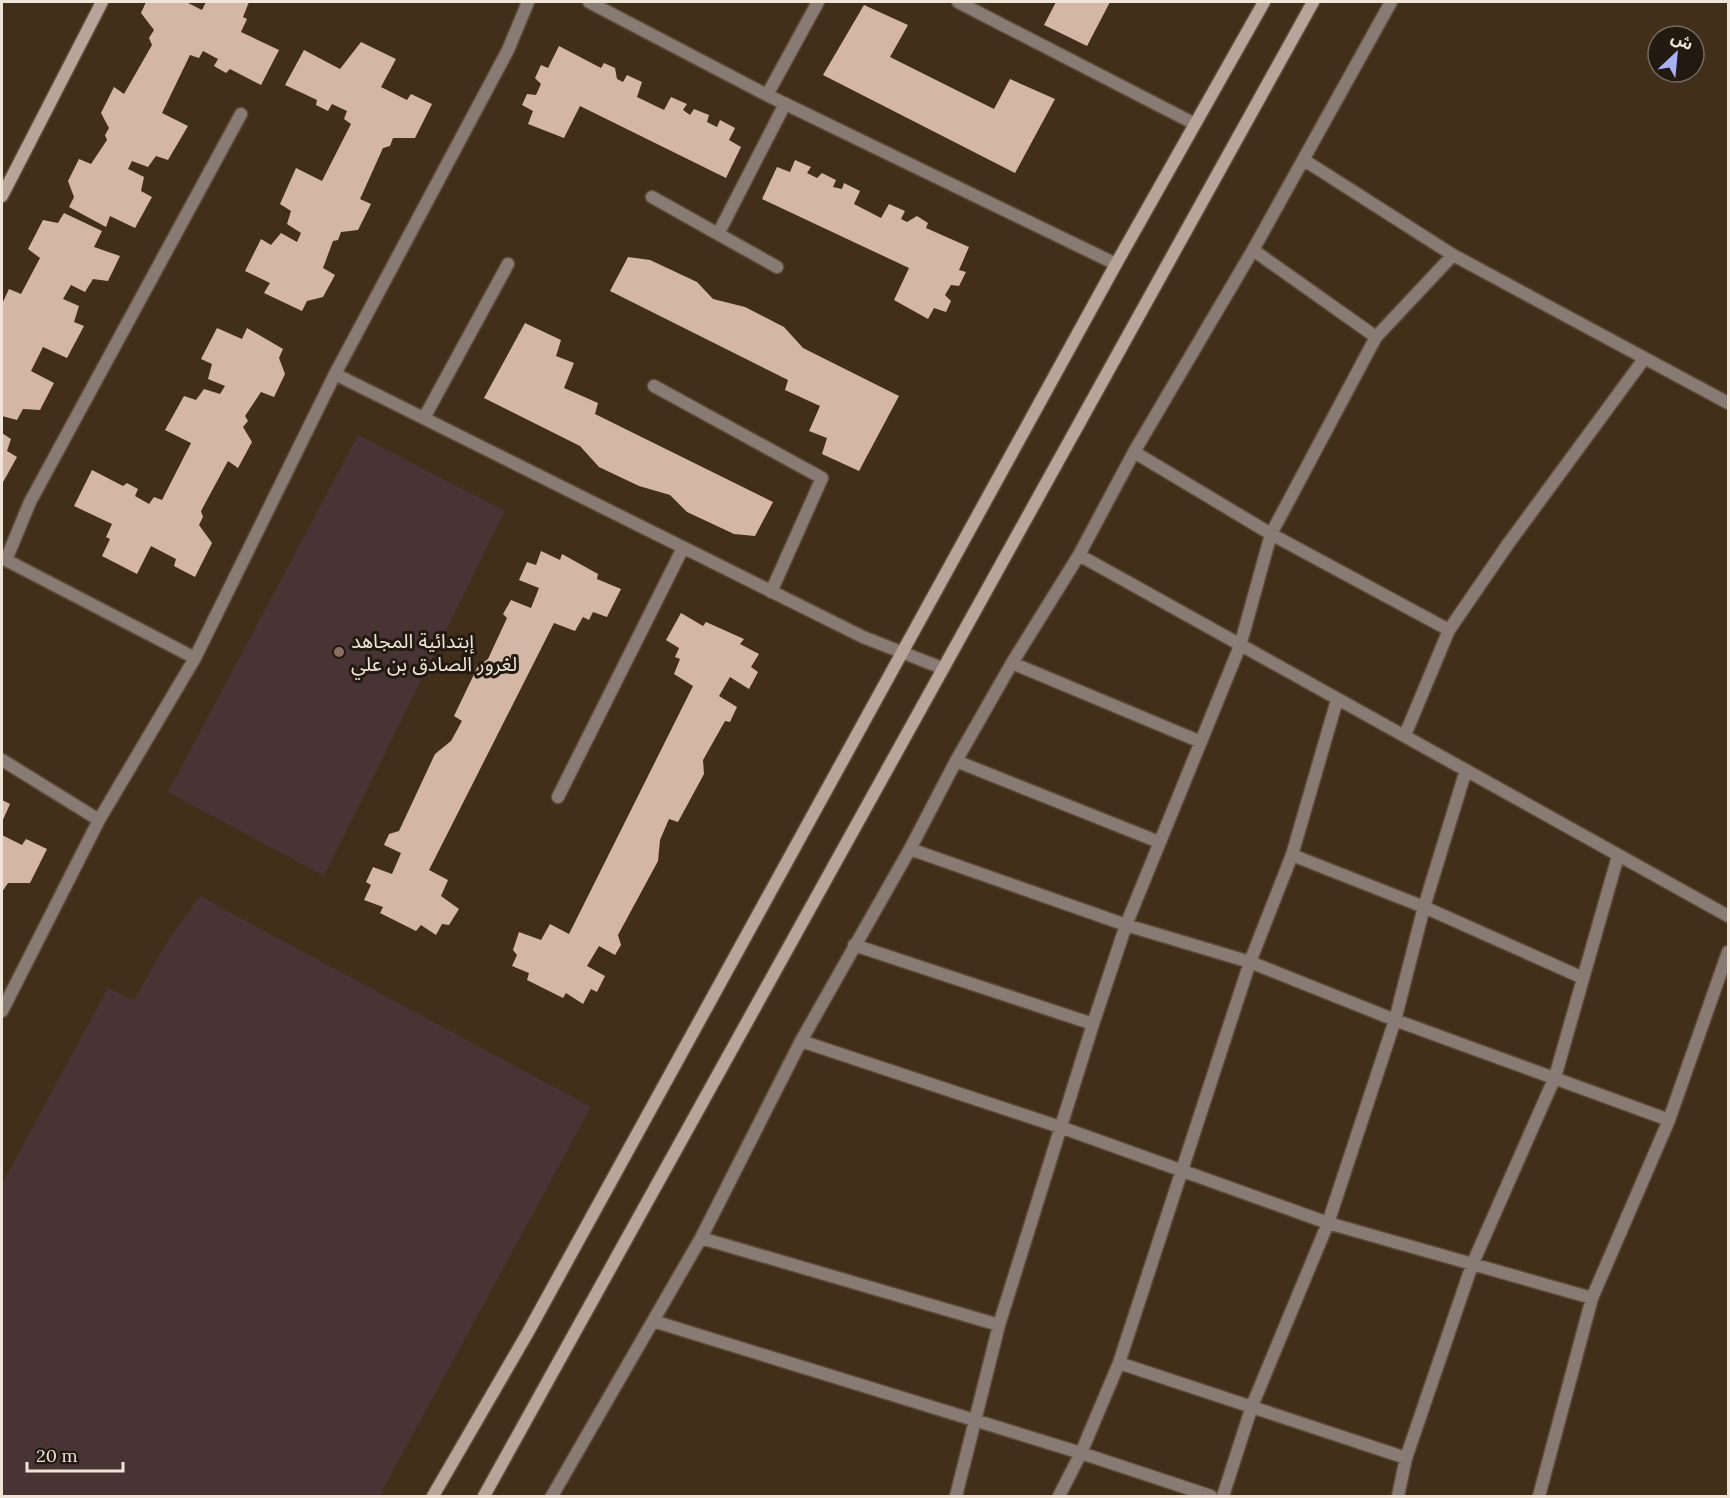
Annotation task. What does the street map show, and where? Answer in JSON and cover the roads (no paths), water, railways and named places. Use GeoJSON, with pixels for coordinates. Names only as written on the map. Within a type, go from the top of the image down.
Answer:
{"type":"FeatureCollection","features":[{"type":"Feature","properties":{"kind":"street"},"geometry":{"type":"LineString","coordinates":[[2,196],[102,2]]}},
{"type":"Feature","properties":{"kind":"street"},"geometry":{"type":"LineString","coordinates":[[2,1011],[99,820],[195,658],[335,374],[508,50],[527,4],[513,2]]}},
{"type":"Feature","properties":{"kind":"street"},"geometry":{"type":"LineString","coordinates":[[589,2],[785,104],[1116,264]]}},
{"type":"Feature","properties":{"kind":"street"},"geometry":{"type":"LineString","coordinates":[[767,95],[818,2]]}},
{"type":"Feature","properties":{"kind":"street"},"geometry":{"type":"LineString","coordinates":[[958,2],[1195,124]]}},
{"type":"Feature","properties":{"kind":"street"},"geometry":{"type":"LineString","coordinates":[[434,1497],[527,1334],[1116,264],[1264,2]]}},
{"type":"Feature","properties":{"kind":"street"},"geometry":{"type":"LineString","coordinates":[[484,1497],[1313,2]]}},
{"type":"Feature","properties":{"kind":"street"},"geometry":{"type":"LineString","coordinates":[[552,1497],[701,1238],[801,1041],[910,849],[956,761],[1012,663],[1079,555],[1134,452],[1253,250],[1391,2]]}},
{"type":"Feature","properties":{"kind":"street"},"geometry":{"type":"LineString","coordinates":[[718,234],[785,104]]}},
{"type":"Feature","properties":{"kind":"street"},"geometry":{"type":"LineString","coordinates":[[195,658],[6,560],[30,502],[241,114]]}},
{"type":"Feature","properties":{"kind":"street"},"geometry":{"type":"LineString","coordinates":[[1304,160],[1453,255],[1728,403]]}},
{"type":"Feature","properties":{"kind":"street"},"geometry":{"type":"LineString","coordinates":[[652,197],[777,267]]}},
{"type":"Feature","properties":{"kind":"street"},"geometry":{"type":"LineString","coordinates":[[1253,250],[1376,337]]}},
{"type":"Feature","properties":{"kind":"street"},"geometry":{"type":"LineString","coordinates":[[956,1497],[999,1325],[1126,925],[1239,646],[1271,534],[1376,337],[1453,255]]}},
{"type":"Feature","properties":{"kind":"street"},"geometry":{"type":"LineString","coordinates":[[424,418],[508,264]]}},
{"type":"Feature","properties":{"kind":"street"},"geometry":{"type":"LineString","coordinates":[[1405,735],[1449,630],[1508,544],[1644,359]]}},
{"type":"Feature","properties":{"kind":"street"},"geometry":{"type":"LineString","coordinates":[[335,374],[863,637],[942,668]]}},
{"type":"Feature","properties":{"kind":"street"},"geometry":{"type":"LineString","coordinates":[[654,386],[822,478],[771,592]]}},
{"type":"Feature","properties":{"kind":"street"},"geometry":{"type":"LineString","coordinates":[[1134,452],[1271,534],[1449,630]]}},
{"type":"Feature","properties":{"kind":"street"},"geometry":{"type":"LineString","coordinates":[[558,797],[683,548]]}},
{"type":"Feature","properties":{"kind":"street"},"geometry":{"type":"LineString","coordinates":[[1079,555],[1728,916]]}},
{"type":"Feature","properties":{"kind":"street"},"geometry":{"type":"LineString","coordinates":[[1012,663],[1201,742]]}},
{"type":"Feature","properties":{"kind":"street"},"geometry":{"type":"LineString","coordinates":[[1059,1497],[1081,1453],[1119,1363],[1250,963],[1292,855],[1337,700]]}},
{"type":"Feature","properties":{"kind":"street"},"geometry":{"type":"LineString","coordinates":[[2,760],[99,820]]}},
{"type":"Feature","properties":{"kind":"street"},"geometry":{"type":"LineString","coordinates":[[956,761],[1159,843]]}},
{"type":"Feature","properties":{"kind":"street"},"geometry":{"type":"LineString","coordinates":[[1223,1497],[1251,1406],[1329,1223],[1395,1020],[1424,907],[1466,771]]}},
{"type":"Feature","properties":{"kind":"street"},"geometry":{"type":"LineString","coordinates":[[910,849],[1126,925],[1250,963],[1395,1020],[1670,1120]]}},
{"type":"Feature","properties":{"kind":"street"},"geometry":{"type":"LineString","coordinates":[[1292,855],[1424,907],[1583,978]]}},
{"type":"Feature","properties":{"kind":"street"},"geometry":{"type":"LineString","coordinates":[[1398,1497],[1406,1458],[1472,1265],[1555,1077],[1618,856]]}},
{"type":"Feature","properties":{"kind":"street"},"geometry":{"type":"LineString","coordinates":[[854,945],[1094,1024]]}},
{"type":"Feature","properties":{"kind":"street"},"geometry":{"type":"LineString","coordinates":[[1539,1497],[1592,1298],[1670,1120],[1728,952]]}},
{"type":"Feature","properties":{"kind":"street"},"geometry":{"type":"LineString","coordinates":[[801,1041],[1063,1128],[1329,1223],[1592,1298]]}},
{"type":"Feature","properties":{"kind":"street"},"geometry":{"type":"LineString","coordinates":[[701,1238],[999,1325]]}},
{"type":"Feature","properties":{"kind":"street"},"geometry":{"type":"LineString","coordinates":[[653,1321],[973,1422],[1081,1453],[1211,1497]]}},
{"type":"Feature","properties":{"kind":"street"},"geometry":{"type":"LineString","coordinates":[[1119,1363],[1406,1458]]}},
{"type":"Feature","properties":{"kind":"place","name":"إبتدائية المجاهد لغرور الصادق بن علي"},"geometry":{"type":"Point","coordinates":[339,652]}}]}
